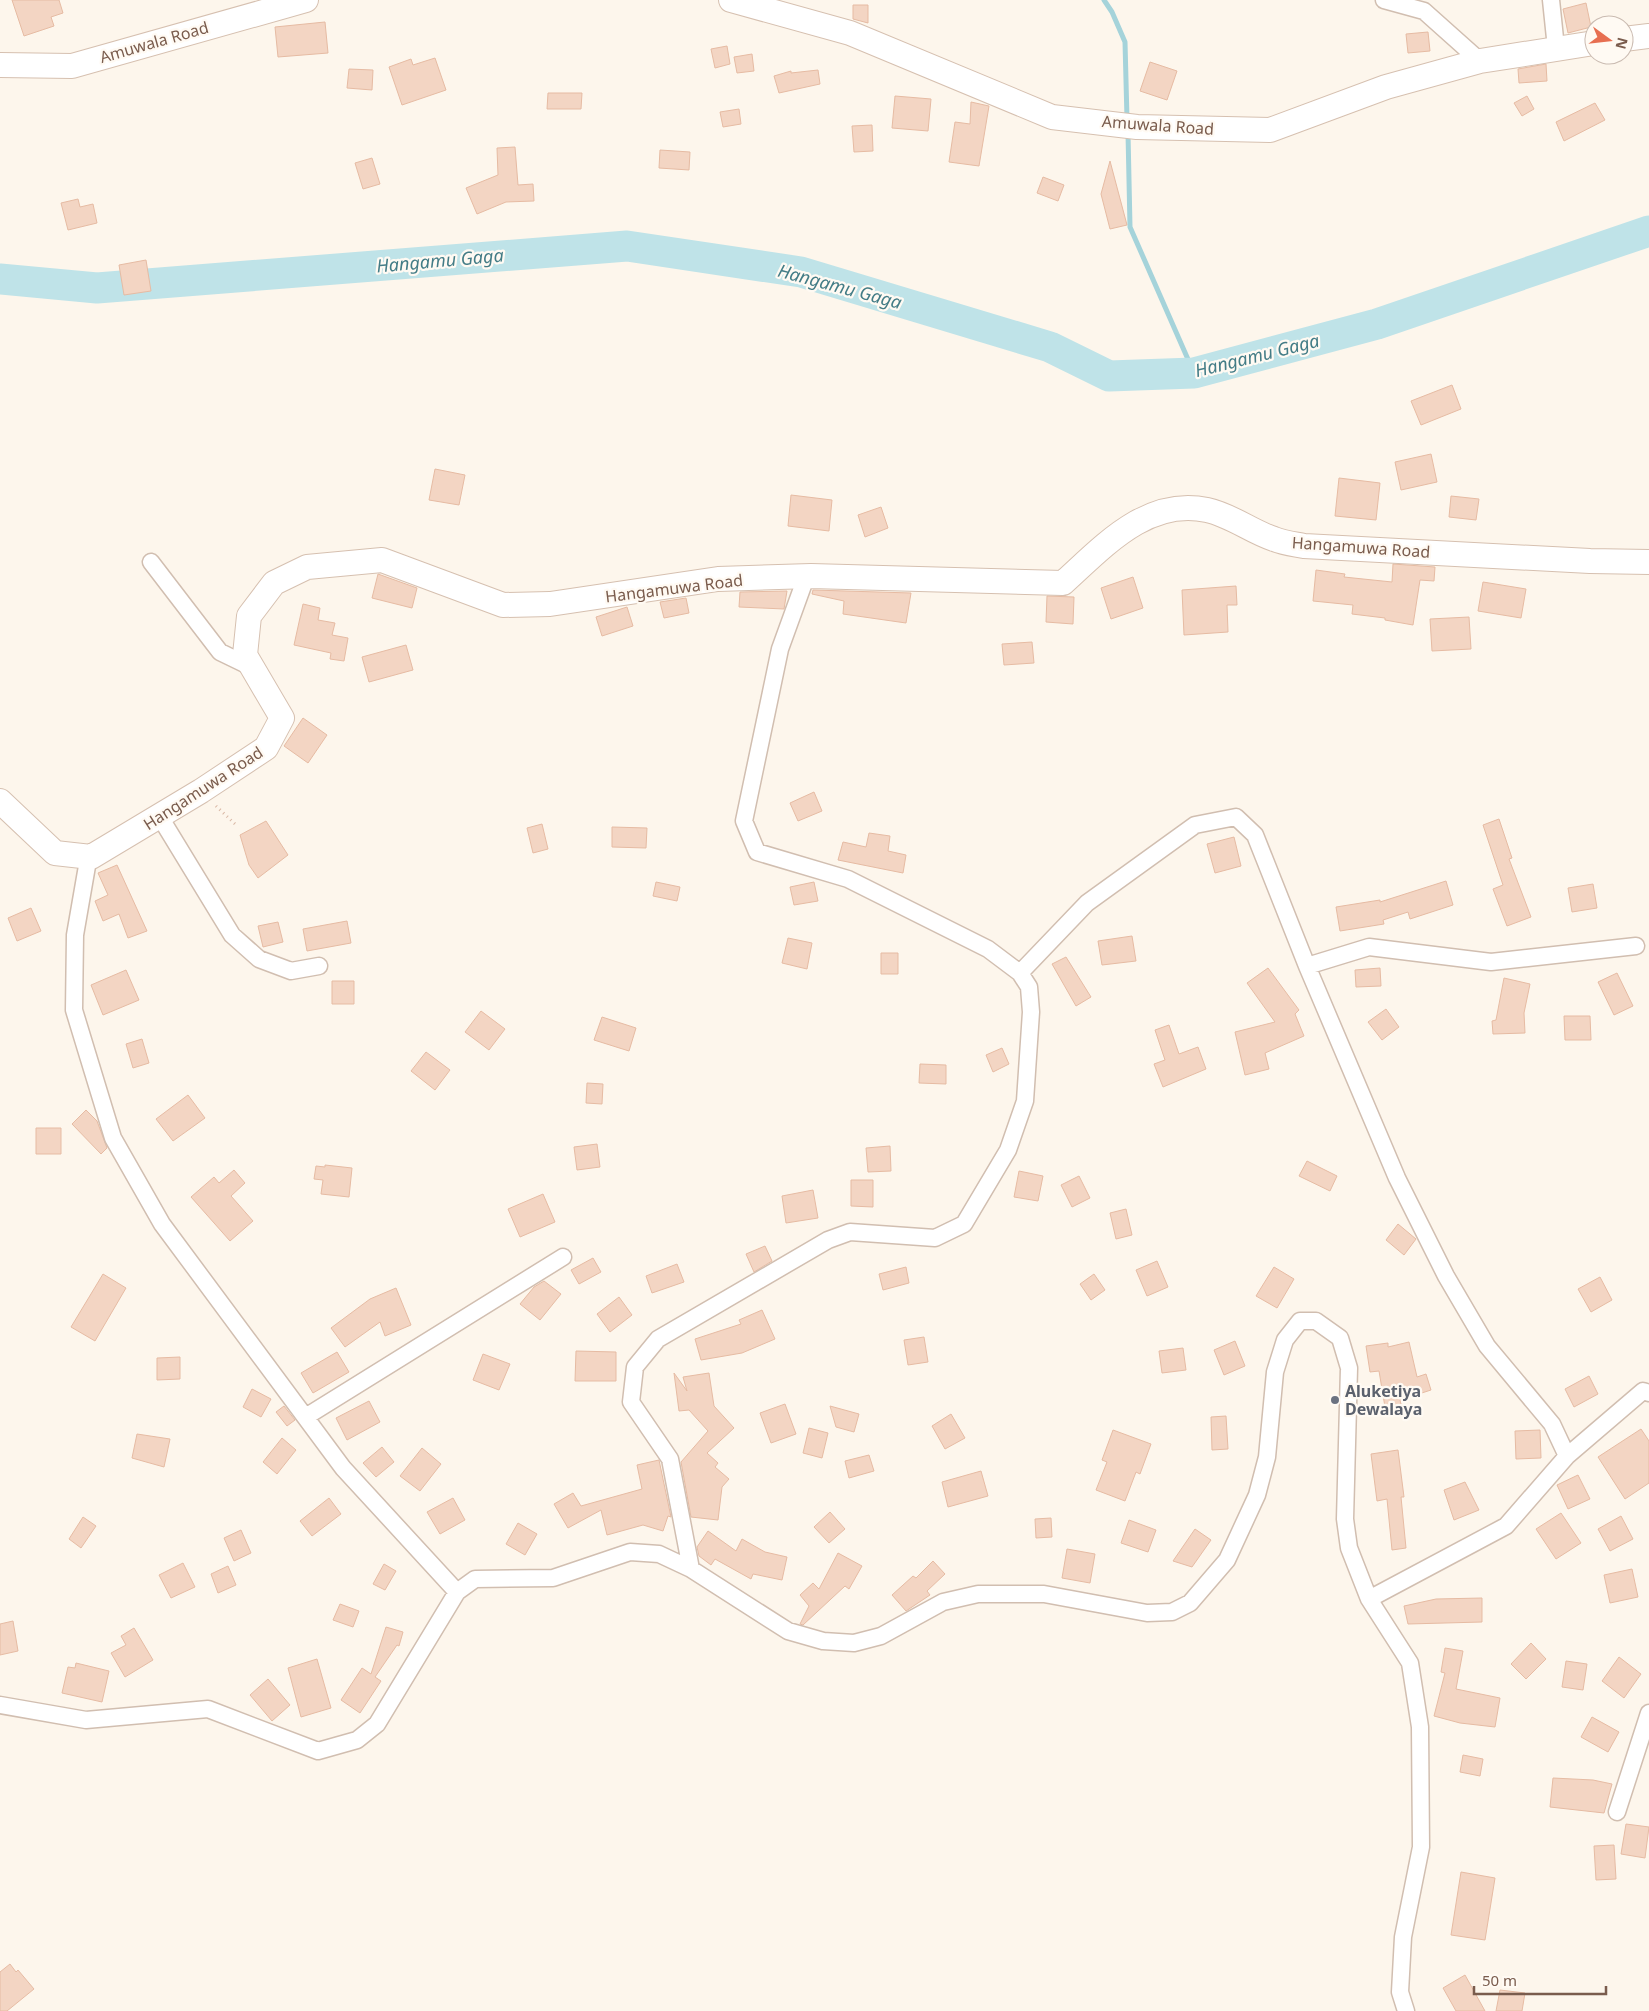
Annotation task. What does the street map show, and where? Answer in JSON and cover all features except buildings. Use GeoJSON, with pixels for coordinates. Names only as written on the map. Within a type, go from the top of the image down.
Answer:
{"type":"FeatureCollection","features":[{"type":"Feature","properties":{"kind":"street","name":"Amuwala Road"},"geometry":{"type":"LineString","coordinates":[[0,65],[72,66],[273,4],[306,0]]}},
{"type":"Feature","properties":{"kind":"street","name":"Amuwala Road"},"geometry":{"type":"LineString","coordinates":[[731,0],[850,33],[1052,117],[1137,127],[1270,130],[1386,87],[1480,61],[1584,44]]}},
{"type":"Feature","properties":{"kind":"street"},"geometry":{"type":"LineString","coordinates":[[1384,0],[1424,11],[1480,61]]}},
{"type":"Feature","properties":{"kind":"street"},"geometry":{"type":"LineString","coordinates":[[1552,0],[1556,48]]}},
{"type":"Feature","properties":{"kind":"street"},"geometry":{"type":"LineString","coordinates":[[1634,38],[1649,36]]}},
{"type":"Feature","properties":{"kind":"street","name":"Hangamuwa Road"},"geometry":{"type":"LineString","coordinates":[[91,857],[160,817],[266,748],[282,718],[245,656],[249,616],[274,583],[307,567],[382,560],[503,605],[550,604],[718,579],[811,576],[1063,583],[1118,534],[1147,516],[1179,508],[1208,510],[1274,540],[1304,546],[1590,562],[1649,562]]}},
{"type":"Feature","properties":{"kind":"street"},"geometry":{"type":"LineString","coordinates":[[151,562],[220,652],[251,667]]}},
{"type":"Feature","properties":{"kind":"street"},"geometry":{"type":"LineString","coordinates":[[691,1569],[670,1459],[632,1402],[635,1367],[658,1339],[828,1240],[850,1232],[935,1238],[964,1224],[1008,1150],[1025,1102],[1031,1012],[1029,987],[1020,973],[988,949],[848,880],[757,852],[744,822],[780,649],[805,580],[811,576]]}},
{"type":"Feature","properties":{"kind":"street"},"geometry":{"type":"LineString","coordinates":[[0,801],[56,853],[91,857],[87,866],[75,935],[74,1010],[113,1138],[162,1224],[307,1416],[343,1468],[457,1592]]}},
{"type":"Feature","properties":{"kind":"street"},"geometry":{"type":"LineString","coordinates":[[160,817],[232,935],[259,959],[291,971],[319,966]]}},
{"type":"Feature","properties":{"kind":"street"},"geometry":{"type":"LineString","coordinates":[[1020,973],[1095,897],[1195,825],[1236,817],[1255,835],[1307,966],[1397,1178],[1446,1276],[1486,1346],[1552,1424],[1568,1456]]}},
{"type":"Feature","properties":{"kind":"street"},"geometry":{"type":"LineString","coordinates":[[1307,966],[1368,947],[1491,962],[1636,946]]}},
{"type":"Feature","properties":{"kind":"street"},"geometry":{"type":"LineString","coordinates":[[307,1416],[563,1257]]}},
{"type":"Feature","properties":{"kind":"street"},"geometry":{"type":"LineString","coordinates":[[0,1705],[86,1720],[208,1709],[318,1751],[357,1740],[377,1724],[457,1592],[475,1579],[553,1578],[630,1552],[658,1554],[691,1569],[788,1631],[823,1641],[854,1644],[881,1636],[943,1602],[978,1594],[1044,1594],[1147,1613],[1172,1612],[1190,1603],[1227,1560],[1257,1495],[1267,1458],[1275,1372],[1285,1340],[1300,1321],[1316,1321],[1340,1338],[1349,1368],[1345,1519],[1349,1548],[1369,1599],[1410,1663],[1420,1727],[1421,1847],[1404,1936],[1400,1992],[1406,2011]]}},
{"type":"Feature","properties":{"kind":"street"},"geometry":{"type":"LineString","coordinates":[[1369,1599],[1506,1526],[1568,1456],[1643,1391],[1649,1393]]}},
{"type":"Feature","properties":{"kind":"street"},"geometry":{"type":"LineString","coordinates":[[1617,1812],[1649,1713]]}},
{"type":"Feature","properties":{"kind":"path"},"geometry":{"type":"LineString","coordinates":[[201,791],[235,824]]}},
{"type":"Feature","properties":{"kind":"waterway"},"geometry":{"type":"LineString","coordinates":[[1104,0],[1112,12],[1125,42],[1127,119]]}},
{"type":"Feature","properties":{"kind":"waterway"},"geometry":{"type":"LineString","coordinates":[[1128,133],[1130,227],[1194,373]]}},
{"type":"Feature","properties":{"kind":"waterway","name":"Hangamu Gaga"},"geometry":{"type":"LineString","coordinates":[[0,279],[97,288],[627,246],[801,272],[1050,347],[1109,376],[1194,373],[1377,324],[1649,231]]}},
{"type":"Feature","properties":{"kind":"place","name":"Aluketiya Dewalaya"},"geometry":{"type":"Point","coordinates":[1335,1400]}}]}
